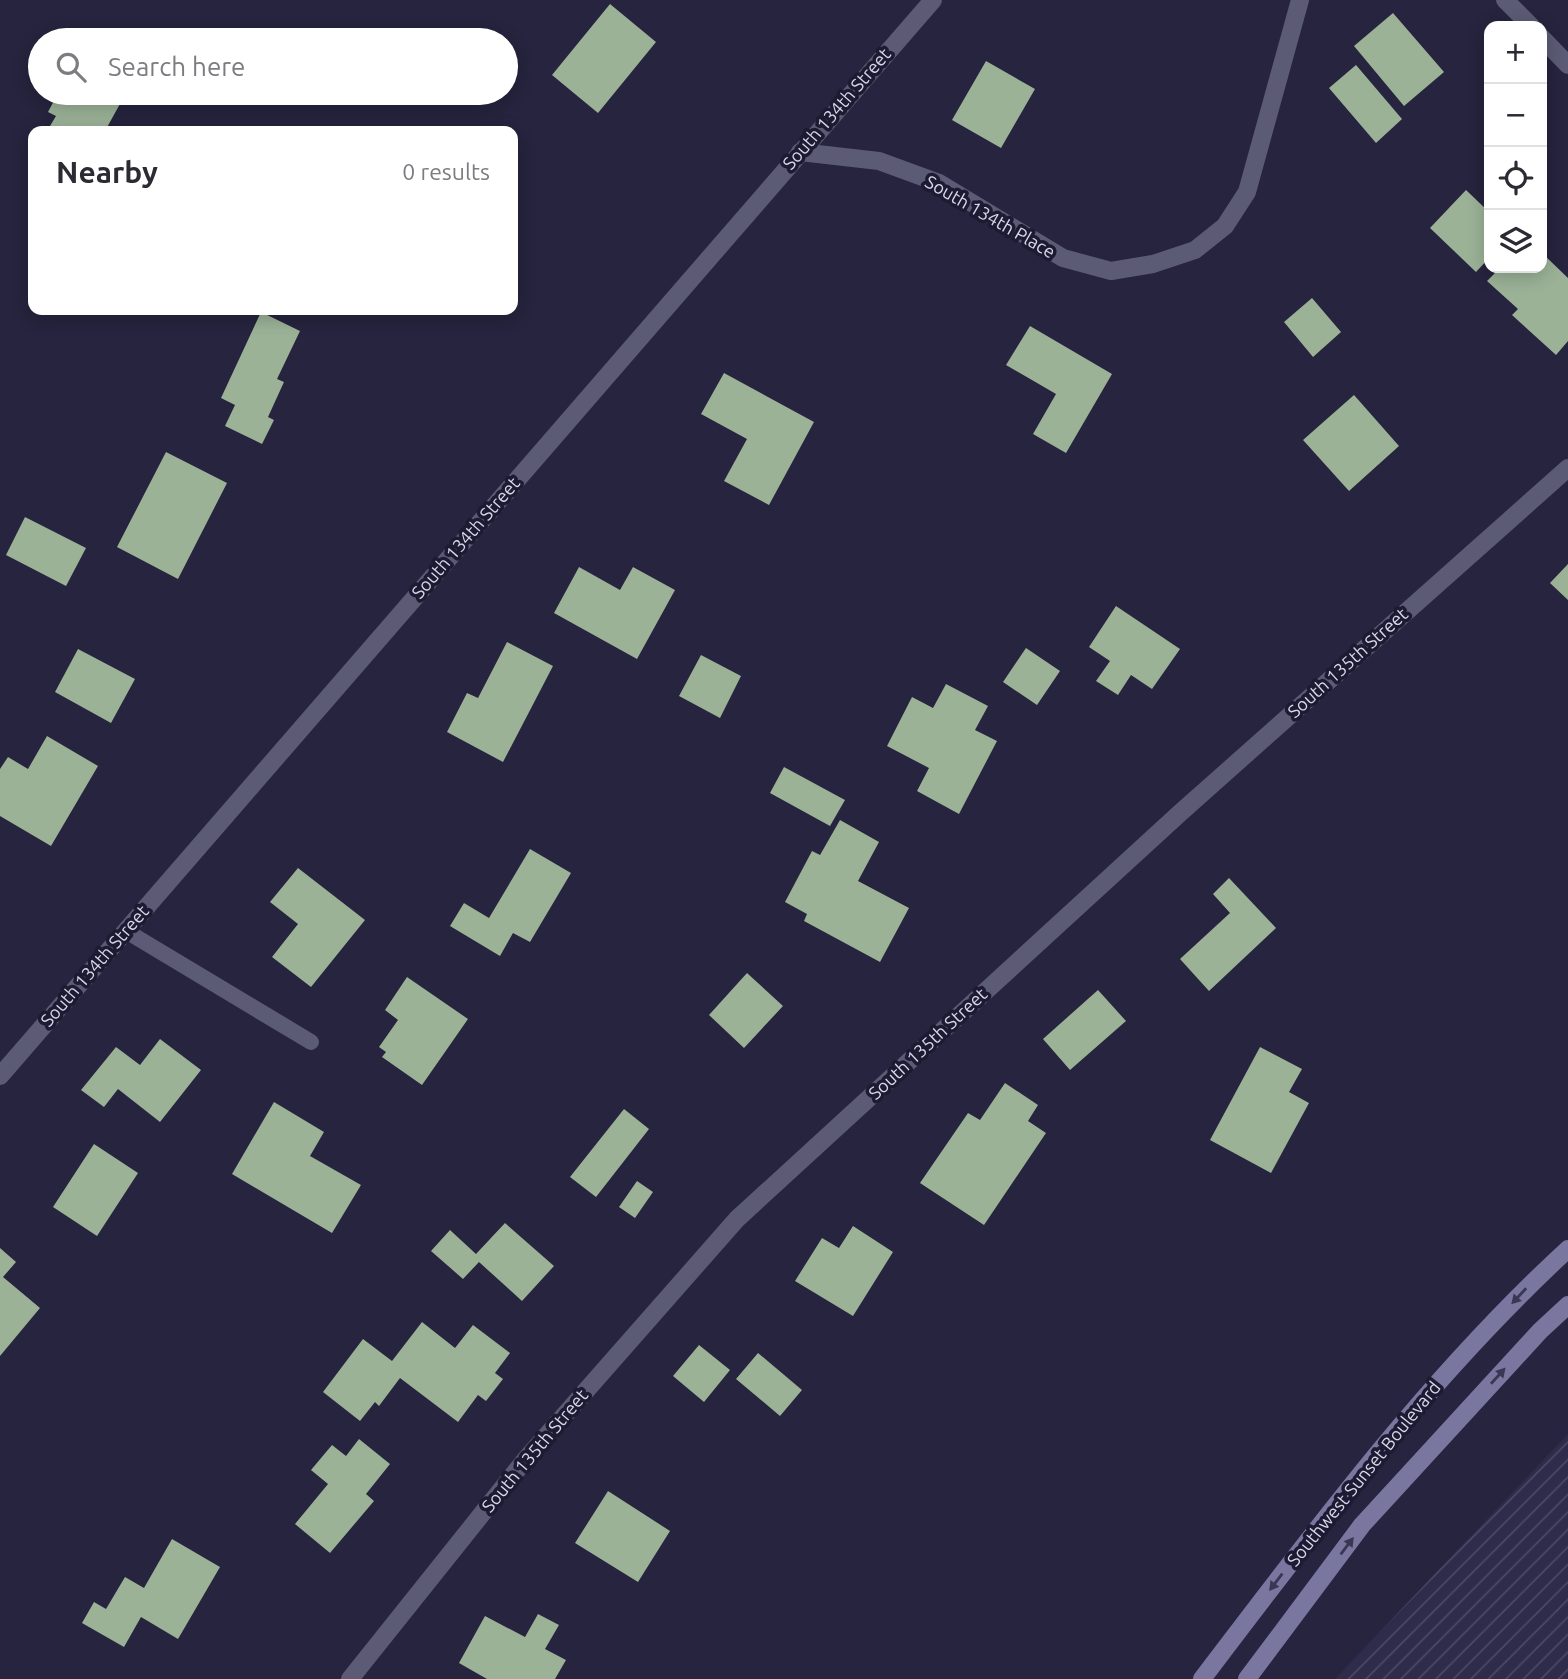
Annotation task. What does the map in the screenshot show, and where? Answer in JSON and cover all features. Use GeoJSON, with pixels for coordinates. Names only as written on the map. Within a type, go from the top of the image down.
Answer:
{"type":"FeatureCollection","features":[{"type":"Feature","properties":{"kind":"main road","name":"Southwest Sunset Boulevard"},"geometry":{"type":"LineString","coordinates":[[1202,1679],[1398,1426],[1528,1286],[1568,1250]]}},
{"type":"Feature","properties":{"kind":"main road","name":"Southwest Sunset Boulevard"},"geometry":{"type":"LineString","coordinates":[[1247,1679],[1362,1525],[1539,1331],[1568,1305]]}},
{"type":"Feature","properties":{"kind":"street","name":"South 134th Street"},"geometry":{"type":"LineString","coordinates":[[0,1076],[933,0]]}},
{"type":"Feature","properties":{"kind":"street","name":"South 134th Place"},"geometry":{"type":"LineString","coordinates":[[800,152],[879,161],[939,183],[1063,258],[1111,271],[1153,264],[1195,250],[1225,226],[1247,192],[1300,0]]}},
{"type":"Feature","properties":{"kind":"street"},"geometry":{"type":"LineString","coordinates":[[1505,0],[1526,21]]}},
{"type":"Feature","properties":{"kind":"street"},"geometry":{"type":"LineString","coordinates":[[1547,43],[1568,65]]}},
{"type":"Feature","properties":{"kind":"street","name":"South 135th Street"},"geometry":{"type":"LineString","coordinates":[[350,1679],[524,1460],[737,1219],[1180,813],[1568,468]]}},
{"type":"Feature","properties":{"kind":"lane"},"geometry":{"type":"LineString","coordinates":[[126,931],[311,1042]]}},
{"type":"Feature","properties":{"kind":"shaded area"},"geometry":{"type":"Polygon","coordinates":[[[1568,1434],[1568,1679],[1335,1679],[1568,1434]]]}},
{"type":"Feature","properties":{"kind":"building"},"geometry":{"type":"Polygon","coordinates":[[[610,4],[656,42],[598,113],[552,75],[610,4]]]}},
{"type":"Feature","properties":{"kind":"building"},"geometry":{"type":"Polygon","coordinates":[[[1393,13],[1444,72],[1404,106],[1354,46],[1393,13]]]}},
{"type":"Feature","properties":{"kind":"building"},"geometry":{"type":"Polygon","coordinates":[[[986,61],[1035,89],[1001,148],[952,120],[986,61]]]}},
{"type":"Feature","properties":{"kind":"building"},"geometry":{"type":"Polygon","coordinates":[[[1356,65],[1402,119],[1376,143],[1329,88],[1356,65]]]}},
{"type":"Feature","properties":{"kind":"building"},"geometry":{"type":"Polygon","coordinates":[[[52,105],[119,105],[108,126],[50,126],[56,116],[48,112],[52,105]]]}},
{"type":"Feature","properties":{"kind":"building"},"geometry":{"type":"Polygon","coordinates":[[[1466,190],[1484,207],[1484,263],[1476,272],[1430,228],[1466,190]]]}},
{"type":"Feature","properties":{"kind":"building"},"geometry":{"type":"Polygon","coordinates":[[[1547,258],[1568,278],[1568,341],[1556,355],[1512,315],[1518,309],[1487,281],[1495,273],[1547,273],[1547,258]]]}},
{"type":"Feature","properties":{"kind":"building"},"geometry":{"type":"Polygon","coordinates":[[[1312,298],[1341,332],[1313,357],[1284,322],[1312,298]]]}},
{"type":"Feature","properties":{"kind":"building"},"geometry":{"type":"Polygon","coordinates":[[[260,315],[267,315],[300,331],[277,379],[284,382],[268,417],[274,420],[262,444],[225,426],[235,405],[221,398],[260,315]]]}},
{"type":"Feature","properties":{"kind":"building"},"geometry":{"type":"Polygon","coordinates":[[[1030,326],[1112,374],[1066,453],[1033,434],[1056,394],[1006,365],[1030,326]]]}},
{"type":"Feature","properties":{"kind":"building"},"geometry":{"type":"Polygon","coordinates":[[[724,373],[814,422],[769,505],[724,481],[747,439],[701,414],[724,373]]]}},
{"type":"Feature","properties":{"kind":"building"},"geometry":{"type":"Polygon","coordinates":[[[1354,395],[1399,446],[1349,491],[1303,440],[1354,395]]]}},
{"type":"Feature","properties":{"kind":"building"},"geometry":{"type":"Polygon","coordinates":[[[166,452],[227,483],[178,579],[117,547],[166,452]]]}},
{"type":"Feature","properties":{"kind":"building"},"geometry":{"type":"Polygon","coordinates":[[[25,517],[86,548],[66,586],[6,555],[25,517]]]}},
{"type":"Feature","properties":{"kind":"building"},"geometry":{"type":"Polygon","coordinates":[[[1568,564],[1568,600],[1550,583],[1568,564]]]}},
{"type":"Feature","properties":{"kind":"building"},"geometry":{"type":"Polygon","coordinates":[[[579,567],[620,590],[633,567],[675,590],[637,659],[554,613],[579,567]]]}},
{"type":"Feature","properties":{"kind":"building"},"geometry":{"type":"Polygon","coordinates":[[[1116,606],[1180,649],[1152,689],[1131,675],[1118,695],[1096,681],[1110,661],[1089,647],[1116,606]]]}},
{"type":"Feature","properties":{"kind":"building"},"geometry":{"type":"Polygon","coordinates":[[[507,642],[553,666],[503,762],[447,732],[467,693],[478,698],[507,642]]]}},
{"type":"Feature","properties":{"kind":"building"},"geometry":{"type":"Polygon","coordinates":[[[1026,648],[1060,671],[1037,705],[1003,682],[1026,648]]]}},
{"type":"Feature","properties":{"kind":"building"},"geometry":{"type":"Polygon","coordinates":[[[78,649],[135,679],[111,723],[55,692],[78,649]]]}},
{"type":"Feature","properties":{"kind":"building"},"geometry":{"type":"Polygon","coordinates":[[[701,655],[741,676],[720,718],[679,696],[701,655]]]}},
{"type":"Feature","properties":{"kind":"building"},"geometry":{"type":"Polygon","coordinates":[[[946,684],[988,706],[975,730],[997,741],[959,814],[917,791],[929,768],[887,746],[912,697],[933,708],[946,684]]]}},
{"type":"Feature","properties":{"kind":"building"},"geometry":{"type":"Polygon","coordinates":[[[47,736],[98,766],[51,846],[0,816],[0,769],[8,757],[28,769],[47,736]]]}},
{"type":"Feature","properties":{"kind":"building"},"geometry":{"type":"Polygon","coordinates":[[[784,767],[845,800],[830,826],[770,793],[784,767]]]}},
{"type":"Feature","properties":{"kind":"building"},"geometry":{"type":"Polygon","coordinates":[[[840,820],[879,842],[858,881],[909,908],[880,962],[804,921],[807,914],[785,902],[812,851],[820,855],[840,820]]]}},
{"type":"Feature","properties":{"kind":"building"},"geometry":{"type":"Polygon","coordinates":[[[530,849],[571,873],[530,942],[513,933],[500,956],[450,926],[464,903],[489,918],[530,849]]]}},
{"type":"Feature","properties":{"kind":"building"},"geometry":{"type":"Polygon","coordinates":[[[298,868],[365,920],[311,987],[272,957],[298,924],[270,902],[298,868]]]}},
{"type":"Feature","properties":{"kind":"building"},"geometry":{"type":"Polygon","coordinates":[[[1229,878],[1276,928],[1209,991],[1180,959],[1230,913],[1213,894],[1229,878]]]}},
{"type":"Feature","properties":{"kind":"building"},"geometry":{"type":"Polygon","coordinates":[[[747,973],[783,1006],[744,1048],[709,1015],[747,973]]]}},
{"type":"Feature","properties":{"kind":"building"},"geometry":{"type":"Polygon","coordinates":[[[407,977],[468,1019],[422,1085],[382,1057],[386,1052],[379,1047],[398,1020],[385,1010],[407,977]]]}},
{"type":"Feature","properties":{"kind":"building"},"geometry":{"type":"Polygon","coordinates":[[[1098,990],[1126,1021],[1070,1070],[1043,1039],[1098,990]]]}},
{"type":"Feature","properties":{"kind":"building"},"geometry":{"type":"Polygon","coordinates":[[[160,1039],[201,1070],[160,1122],[118,1089],[104,1107],[81,1090],[116,1047],[140,1065],[160,1039]]]}},
{"type":"Feature","properties":{"kind":"building"},"geometry":{"type":"Polygon","coordinates":[[[1260,1047],[1302,1069],[1289,1092],[1309,1103],[1271,1173],[1210,1140],[1260,1047]]]}},
{"type":"Feature","properties":{"kind":"building"},"geometry":{"type":"Polygon","coordinates":[[[1005,1083],[1038,1105],[1028,1121],[1046,1133],[984,1225],[920,1183],[968,1113],[980,1120],[1005,1083]]]}},
{"type":"Feature","properties":{"kind":"building"},"geometry":{"type":"Polygon","coordinates":[[[274,1102],[324,1132],[310,1156],[361,1185],[332,1233],[232,1174],[274,1102]]]}},
{"type":"Feature","properties":{"kind":"building"},"geometry":{"type":"Polygon","coordinates":[[[624,1109],[649,1129],[596,1197],[570,1177],[624,1109]]]}},
{"type":"Feature","properties":{"kind":"building"},"geometry":{"type":"Polygon","coordinates":[[[94,1144],[138,1173],[97,1236],[53,1207],[94,1144]]]}},
{"type":"Feature","properties":{"kind":"building"},"geometry":{"type":"Polygon","coordinates":[[[637,1181],[653,1192],[635,1218],[619,1207],[637,1181]]]}},
{"type":"Feature","properties":{"kind":"building"},"geometry":{"type":"Polygon","coordinates":[[[505,1223],[554,1266],[522,1301],[479,1262],[463,1279],[431,1251],[450,1230],[476,1254],[505,1223]]]}},
{"type":"Feature","properties":{"kind":"building"},"geometry":{"type":"Polygon","coordinates":[[[853,1226],[893,1252],[853,1316],[795,1281],[822,1238],[839,1248],[853,1226]]]}},
{"type":"Feature","properties":{"kind":"building"},"geometry":{"type":"Polygon","coordinates":[[[0,1248],[16,1262],[3,1277],[40,1308],[0,1356],[0,1248]]]}},
{"type":"Feature","properties":{"kind":"building"},"geometry":{"type":"Polygon","coordinates":[[[422,1322],[455,1348],[473,1325],[510,1353],[495,1373],[503,1379],[486,1401],[478,1395],[458,1422],[400,1378],[379,1406],[375,1402],[360,1421],[323,1392],[363,1339],[392,1361],[422,1322]]]}},
{"type":"Feature","properties":{"kind":"building"},"geometry":{"type":"Polygon","coordinates":[[[699,1345],[730,1370],[704,1402],[673,1376],[699,1345]]]}},
{"type":"Feature","properties":{"kind":"building"},"geometry":{"type":"Polygon","coordinates":[[[758,1353],[802,1390],[780,1416],[736,1379],[758,1353]]]}},
{"type":"Feature","properties":{"kind":"building"},"geometry":{"type":"Polygon","coordinates":[[[359,1439],[390,1464],[366,1494],[374,1501],[330,1553],[295,1524],[328,1484],[311,1470],[332,1445],[346,1456],[359,1439]]]}},
{"type":"Feature","properties":{"kind":"building"},"geometry":{"type":"Polygon","coordinates":[[[608,1491],[670,1531],[638,1582],[575,1543],[608,1491]]]}},
{"type":"Feature","properties":{"kind":"building"},"geometry":{"type":"Polygon","coordinates":[[[172,1539],[220,1567],[178,1639],[141,1617],[124,1647],[82,1623],[94,1602],[106,1609],[125,1577],[144,1588],[172,1539]]]}},
{"type":"Feature","properties":{"kind":"building"},"geometry":{"type":"Polygon","coordinates":[[[538,1614],[559,1625],[545,1649],[566,1660],[555,1679],[487,1679],[459,1663],[485,1616],[525,1637],[538,1614]]]}}]}
